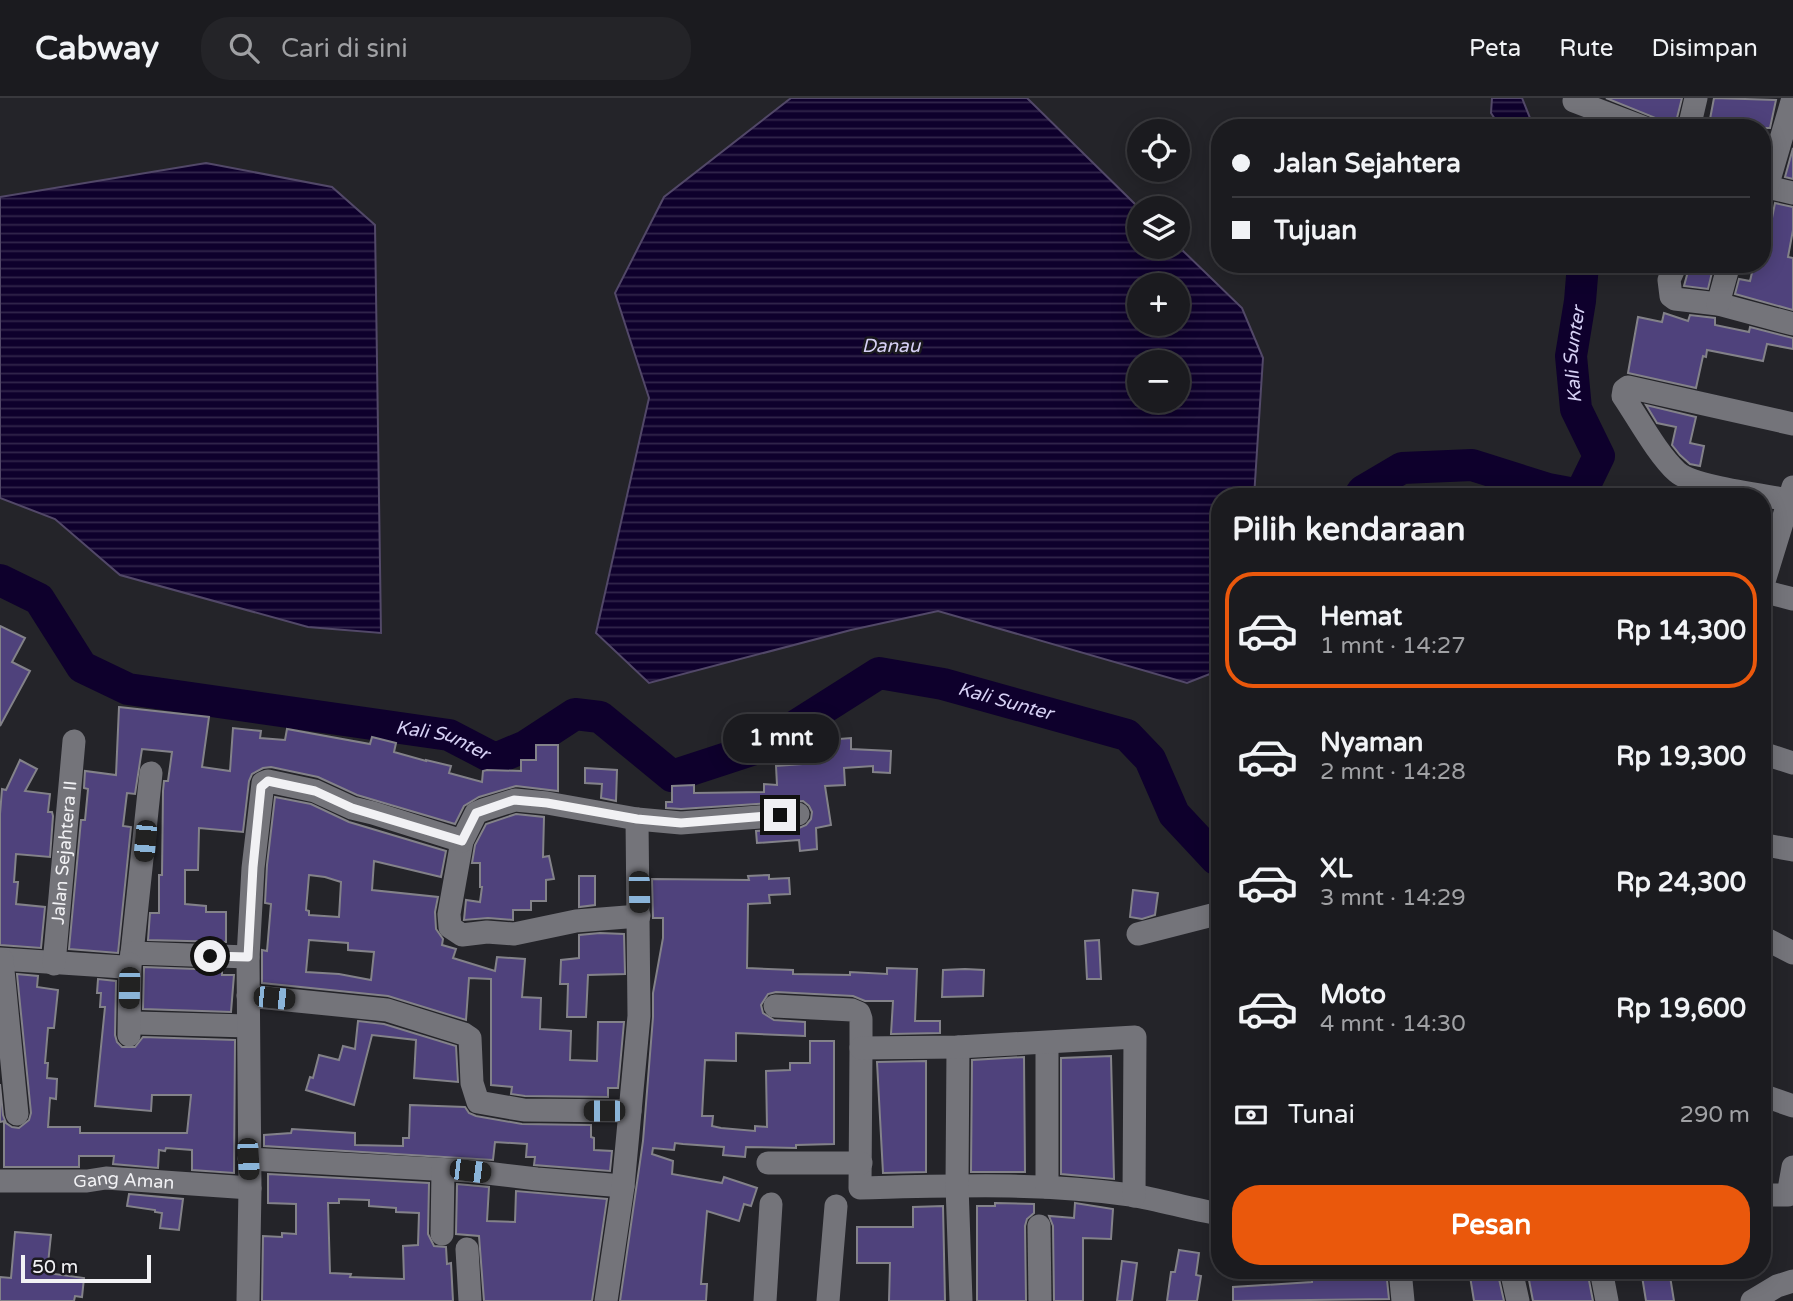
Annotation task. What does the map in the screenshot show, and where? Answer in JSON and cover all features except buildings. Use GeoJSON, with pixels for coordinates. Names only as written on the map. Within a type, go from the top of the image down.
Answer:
{"type":"FeatureCollection","features":[{"type":"Feature","properties":{"kind":"street"},"geometry":{"type":"LineString","coordinates":[[1691,119],[1696,98]]}},
{"type":"Feature","properties":{"kind":"street"},"geometry":{"type":"LineString","coordinates":[[1771,169],[1793,98]]}},
{"type":"Feature","properties":{"kind":"street"},"geometry":{"type":"LineString","coordinates":[[1574,101],[1621,119]]}},
{"type":"Feature","properties":{"kind":"street"},"geometry":{"type":"LineString","coordinates":[[1771,189],[1793,193]]}},
{"type":"Feature","properties":{"kind":"street"},"geometry":{"type":"LineString","coordinates":[[1673,273],[1670,280],[1671,296],[1675,299],[1718,304],[1793,324]]}},
{"type":"Feature","properties":{"kind":"street"},"geometry":{"type":"LineString","coordinates":[[1718,304],[1726,273]]}},
{"type":"Feature","properties":{"kind":"street"},"geometry":{"type":"LineString","coordinates":[[1752,488],[1697,481],[1679,474],[1623,396],[1624,390],[1628,387],[1793,424]]}},
{"type":"Feature","properties":{"kind":"street"},"geometry":{"type":"LineString","coordinates":[[1771,490],[1791,493],[1771,559]]}},
{"type":"Feature","properties":{"kind":"street"},"geometry":{"type":"LineString","coordinates":[[1771,592],[1793,599]]}},
{"type":"Feature","properties":{"kind":"street","name":"Jalan Sejahtera II"},"geometry":{"type":"LineString","coordinates":[[54,964],[74,741]]}},
{"type":"Feature","properties":{"kind":"street"},"geometry":{"type":"LineString","coordinates":[[1771,756],[1793,763]]}},
{"type":"Feature","properties":{"kind":"street"},"geometry":{"type":"LineString","coordinates":[[151,773],[131,958],[133,1029],[248,1026]]}},
{"type":"Feature","properties":{"kind":"street"},"geometry":{"type":"LineString","coordinates":[[248,1301],[248,957],[253,867],[263,783],[268,781],[315,791],[352,808],[462,841]]}},
{"type":"Feature","properties":{"kind":"street"},"geometry":{"type":"LineString","coordinates":[[639,916],[576,921],[514,934],[487,932],[461,935],[450,927],[449,914],[462,841],[476,813],[514,800],[681,823],[799,814]]}},
{"type":"Feature","properties":{"kind":"street"},"geometry":{"type":"LineString","coordinates":[[606,1301],[623,1186],[639,1016],[637,819]]}},
{"type":"Feature","properties":{"kind":"street"},"geometry":{"type":"LineString","coordinates":[[1771,846],[1793,850]]}},
{"type":"Feature","properties":{"kind":"street"},"geometry":{"type":"LineString","coordinates":[[1138,934],[1211,915]]}},
{"type":"Feature","properties":{"kind":"street"},"geometry":{"type":"LineString","coordinates":[[1771,942],[1793,953]]}},
{"type":"Feature","properties":{"kind":"street"},"geometry":{"type":"LineString","coordinates":[[131,958],[248,957]]}},
{"type":"Feature","properties":{"kind":"street"},"geometry":{"type":"LineString","coordinates":[[17,1114],[1,959],[124,967],[131,958]]}},
{"type":"Feature","properties":{"kind":"street"},"geometry":{"type":"LineString","coordinates":[[248,996],[387,1010],[464,1034],[470,1038],[472,1083],[478,1102],[524,1110],[630,1111]]}},
{"type":"Feature","properties":{"kind":"street"},"geometry":{"type":"LineString","coordinates":[[775,1006],[852,1010],[859,1013],[860,1188],[957,1185],[1048,1187],[1134,1196],[1211,1212]]}},
{"type":"Feature","properties":{"kind":"street"},"geometry":{"type":"LineString","coordinates":[[861,1048],[958,1048],[1048,1043],[1135,1034],[1134,1196]]}},
{"type":"Feature","properties":{"kind":"street"},"geometry":{"type":"LineString","coordinates":[[1048,1043],[1048,1187]]}},
{"type":"Feature","properties":{"kind":"street"},"geometry":{"type":"LineString","coordinates":[[958,1048],[957,1185],[961,1301]]}},
{"type":"Feature","properties":{"kind":"street"},"geometry":{"type":"LineString","coordinates":[[1771,1098],[1793,1105]]}},
{"type":"Feature","properties":{"kind":"street"},"geometry":{"type":"LineString","coordinates":[[248,1159],[443,1170],[623,1186]]}},
{"type":"Feature","properties":{"kind":"street"},"geometry":{"type":"LineString","coordinates":[[768,1163],[861,1163]]}},
{"type":"Feature","properties":{"kind":"street"},"geometry":{"type":"LineString","coordinates":[[1771,1195],[1788,1195],[1793,1167]]}},
{"type":"Feature","properties":{"kind":"street"},"geometry":{"type":"LineString","coordinates":[[442,1234],[443,1170]]}},
{"type":"Feature","properties":{"kind":"street","name":"Gang Aman"},"geometry":{"type":"LineString","coordinates":[[0,1181],[87,1181],[106,1178],[250,1188]]}},
{"type":"Feature","properties":{"kind":"street"},"geometry":{"type":"LineString","coordinates":[[765,1301],[771,1204]]}},
{"type":"Feature","properties":{"kind":"street"},"geometry":{"type":"LineString","coordinates":[[828,1301],[836,1206]]}},
{"type":"Feature","properties":{"kind":"street"},"geometry":{"type":"LineString","coordinates":[[1039,1226],[1040,1301]]}},
{"type":"Feature","properties":{"kind":"street"},"geometry":{"type":"LineString","coordinates":[[467,1249],[470,1301]]}},
{"type":"Feature","properties":{"kind":"street"},"geometry":{"type":"LineString","coordinates":[[1401,1279],[1403,1301]]}},
{"type":"Feature","properties":{"kind":"street"},"geometry":{"type":"LineString","coordinates":[[1513,1279],[1518,1301]]}},
{"type":"Feature","properties":{"kind":"street"},"geometry":{"type":"LineString","coordinates":[[1603,1279],[1607,1301]]}},
{"type":"Feature","properties":{"kind":"street"},"geometry":{"type":"LineString","coordinates":[[1752,1301],[1783,1289]]}},
{"type":"Feature","properties":{"kind":"water","name":"Danau"},"geometry":{"type":"Polygon","coordinates":[[[791,98],[1027,98],[1127,196],[1127,259],[1190,258],[1242,308],[1263,358],[1255,488],[1211,488],[1211,674],[1187,683],[938,611],[851,630],[649,683],[596,633],[649,398],[615,293],[664,197],[791,98]]]}},
{"type":"Feature","properties":{"kind":"water"},"geometry":{"type":"Polygon","coordinates":[[[1492,98],[1522,98],[1530,119],[1495,119],[1491,113],[1492,98]]]}},
{"type":"Feature","properties":{"kind":"water"},"geometry":{"type":"Polygon","coordinates":[[[206,163],[332,187],[375,225],[381,633],[308,627],[120,575],[55,519],[0,498],[0,197],[206,163]]]}},
{"type":"Feature","properties":{"kind":"waterway","name":"Kali Sunter"},"geometry":{"type":"LineString","coordinates":[[1582,273],[1571,356],[1576,409],[1599,456],[1583,488]]}},
{"type":"Feature","properties":{"kind":"waterway","name":"Kali Sunter"},"geometry":{"type":"LineString","coordinates":[[1368,488],[1402,468],[1472,465],[1545,488]]}},
{"type":"Feature","properties":{"kind":"waterway","name":"Kali Sunter"},"geometry":{"type":"LineString","coordinates":[[0,580],[39,599],[82,667],[128,689],[449,735],[495,759],[526,746],[575,714],[600,717],[672,776],[764,746],[879,673],[943,684],[1127,735],[1150,759],[1174,814],[1211,854]]}},
{"type":"Feature","properties":{"kind":"route"},"geometry":{"type":"LineString","coordinates":[[210,956],[248,957],[261,787],[268,781],[315,791],[352,808],[462,841],[476,813],[514,800],[681,823],[780,815]]}}]}
